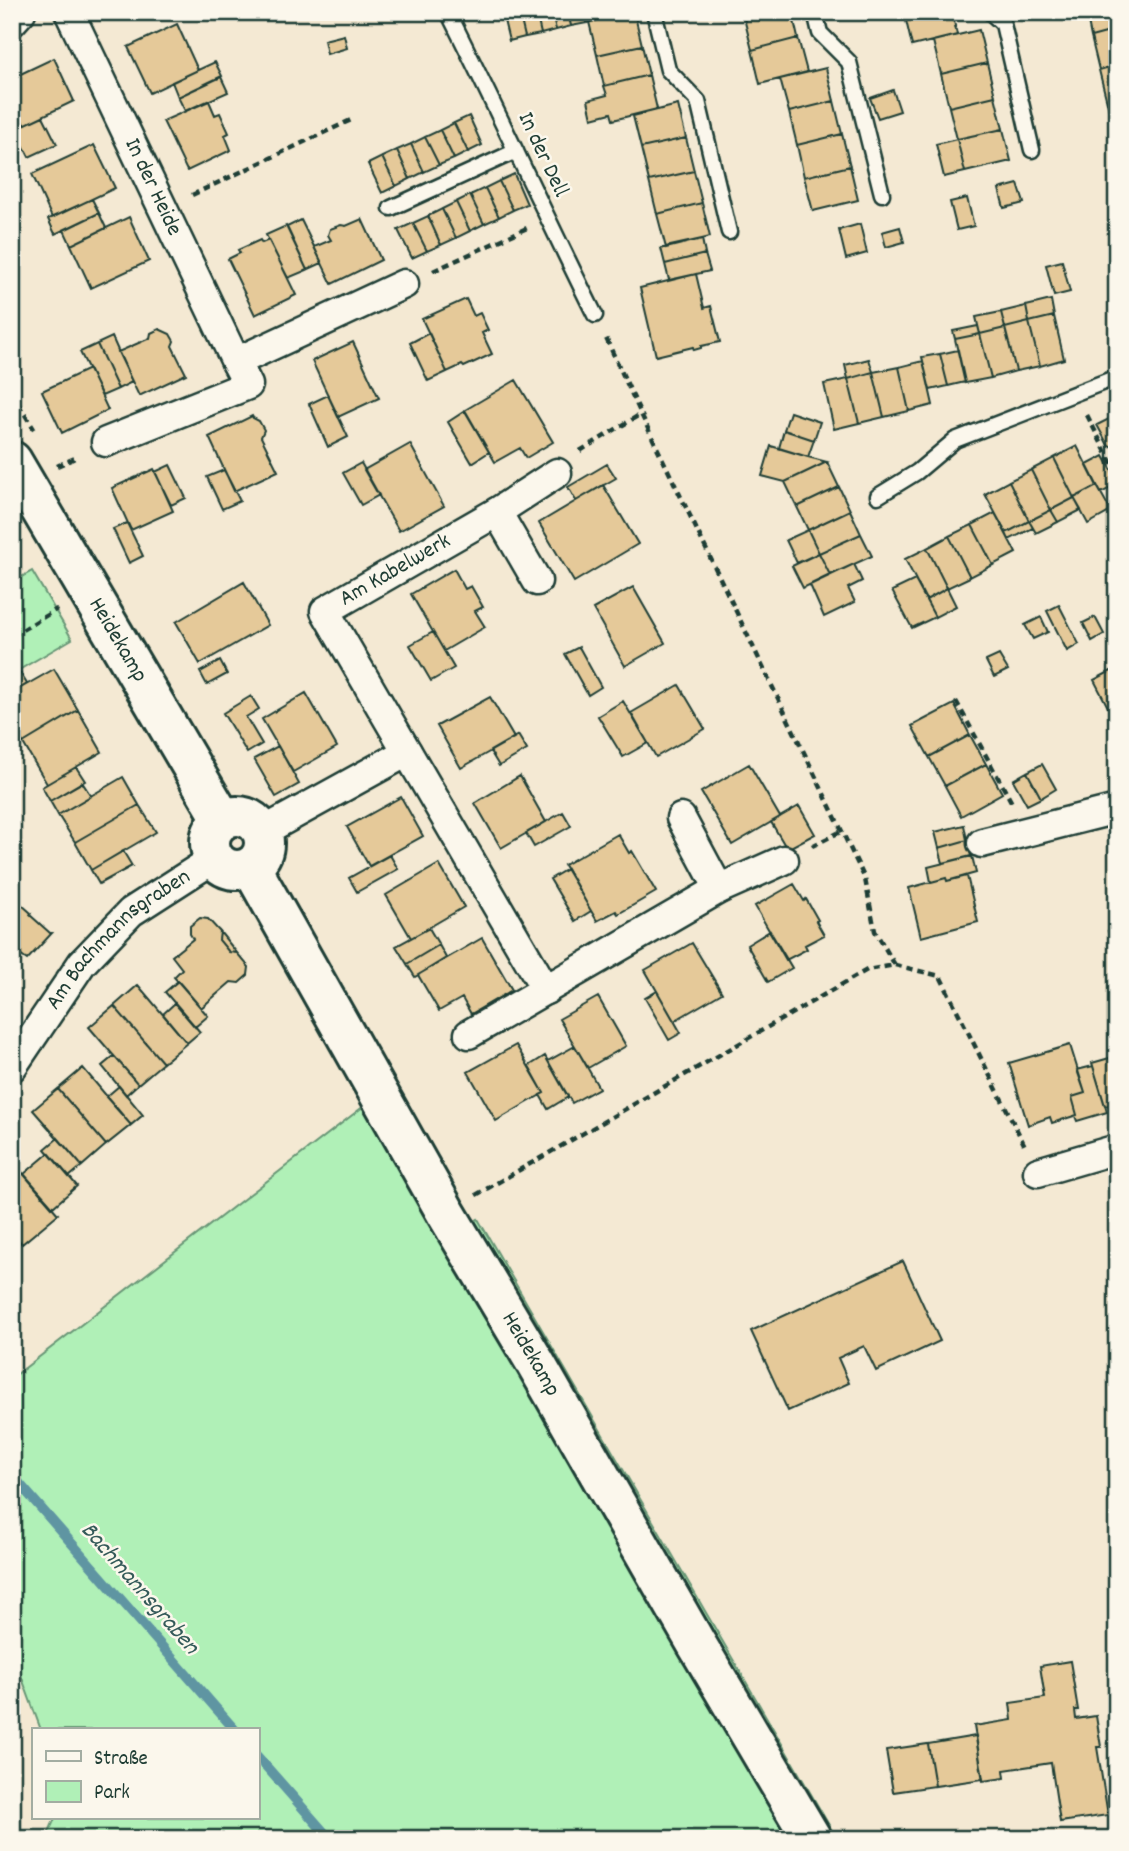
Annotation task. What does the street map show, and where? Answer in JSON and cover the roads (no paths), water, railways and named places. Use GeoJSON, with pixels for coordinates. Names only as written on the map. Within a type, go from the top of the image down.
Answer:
{"type":"FeatureCollection","features":[{"type":"Feature","properties":{"kind":"street"},"geometry":{"type":"LineString","coordinates":[[12,22],[21,12]]}},
{"type":"Feature","properties":{"kind":"street","name":"In der Heide"},"geometry":{"type":"LineString","coordinates":[[69,12],[248,385],[106,442]]}},
{"type":"Feature","properties":{"kind":"street"},"geometry":{"type":"LineString","coordinates":[[236,362],[404,284]]}},
{"type":"Feature","properties":{"kind":"street","name":"Heidekamp"},"geometry":{"type":"LineString","coordinates":[[12,461],[223,820]]}},
{"type":"Feature","properties":{"kind":"street","name":"Am Kabelwerk"},"geometry":{"type":"LineString","coordinates":[[545,990],[325,611],[497,512],[557,473]]}},
{"type":"Feature","properties":{"kind":"street"},"geometry":{"type":"LineString","coordinates":[[497,512],[537,581]]}},
{"type":"Feature","properties":{"kind":"street"},"geometry":{"type":"LineString","coordinates":[[262,832],[407,752]]}},
{"type":"Feature","properties":{"kind":"street"},"geometry":{"type":"LineString","coordinates":[[982,843],[1117,809]]}},
{"type":"Feature","properties":{"kind":"street"},"geometry":{"type":"LineString","coordinates":[[242,816],[251,820],[262,832],[264,849],[260,859],[233,863],[211,851],[212,833],[223,820],[242,816]]}},
{"type":"Feature","properties":{"kind":"street"},"geometry":{"type":"LineString","coordinates":[[681,818],[719,889]]}},
{"type":"Feature","properties":{"kind":"street"},"geometry":{"type":"LineString","coordinates":[[469,1034],[719,889],[784,860]]}},
{"type":"Feature","properties":{"kind":"street","name":"Heidekamp"},"geometry":{"type":"LineString","coordinates":[[233,863],[535,1362],[696,1643],[813,1839]]}},
{"type":"Feature","properties":{"kind":"street","name":"Am Bachmannsgraben"},"geometry":{"type":"LineString","coordinates":[[12,1067],[82,963],[131,912],[233,863]]}},
{"type":"Feature","properties":{"kind":"street"},"geometry":{"type":"LineString","coordinates":[[1038,1172],[1117,1149]]}},
{"type":"Feature","properties":{"kind":"lane","name":"In der Dell"},"geometry":{"type":"LineString","coordinates":[[448,12],[596,316]]}},
{"type":"Feature","properties":{"kind":"lane"},"geometry":{"type":"LineString","coordinates":[[654,12],[668,70],[698,101],[729,232]]}},
{"type":"Feature","properties":{"kind":"lane"},"geometry":{"type":"LineString","coordinates":[[815,12],[820,33],[849,62],[882,194]]}},
{"type":"Feature","properties":{"kind":"lane"},"geometry":{"type":"LineString","coordinates":[[990,12],[1003,23],[1032,150]]}},
{"type":"Feature","properties":{"kind":"lane"},"geometry":{"type":"LineString","coordinates":[[391,208],[516,151]]}},
{"type":"Feature","properties":{"kind":"lane"},"geometry":{"type":"LineString","coordinates":[[878,496],[917,472],[955,440],[1117,377]]}},
{"type":"Feature","properties":{"kind":"waterway","name":"Bachmannsgraben"},"geometry":{"type":"LineString","coordinates":[[12,1475],[233,1728]]}},
{"type":"Feature","properties":{"kind":"waterway","name":"Bachmannsgraben"},"geometry":{"type":"LineString","coordinates":[[259,1758],[330,1839]]}}]}
